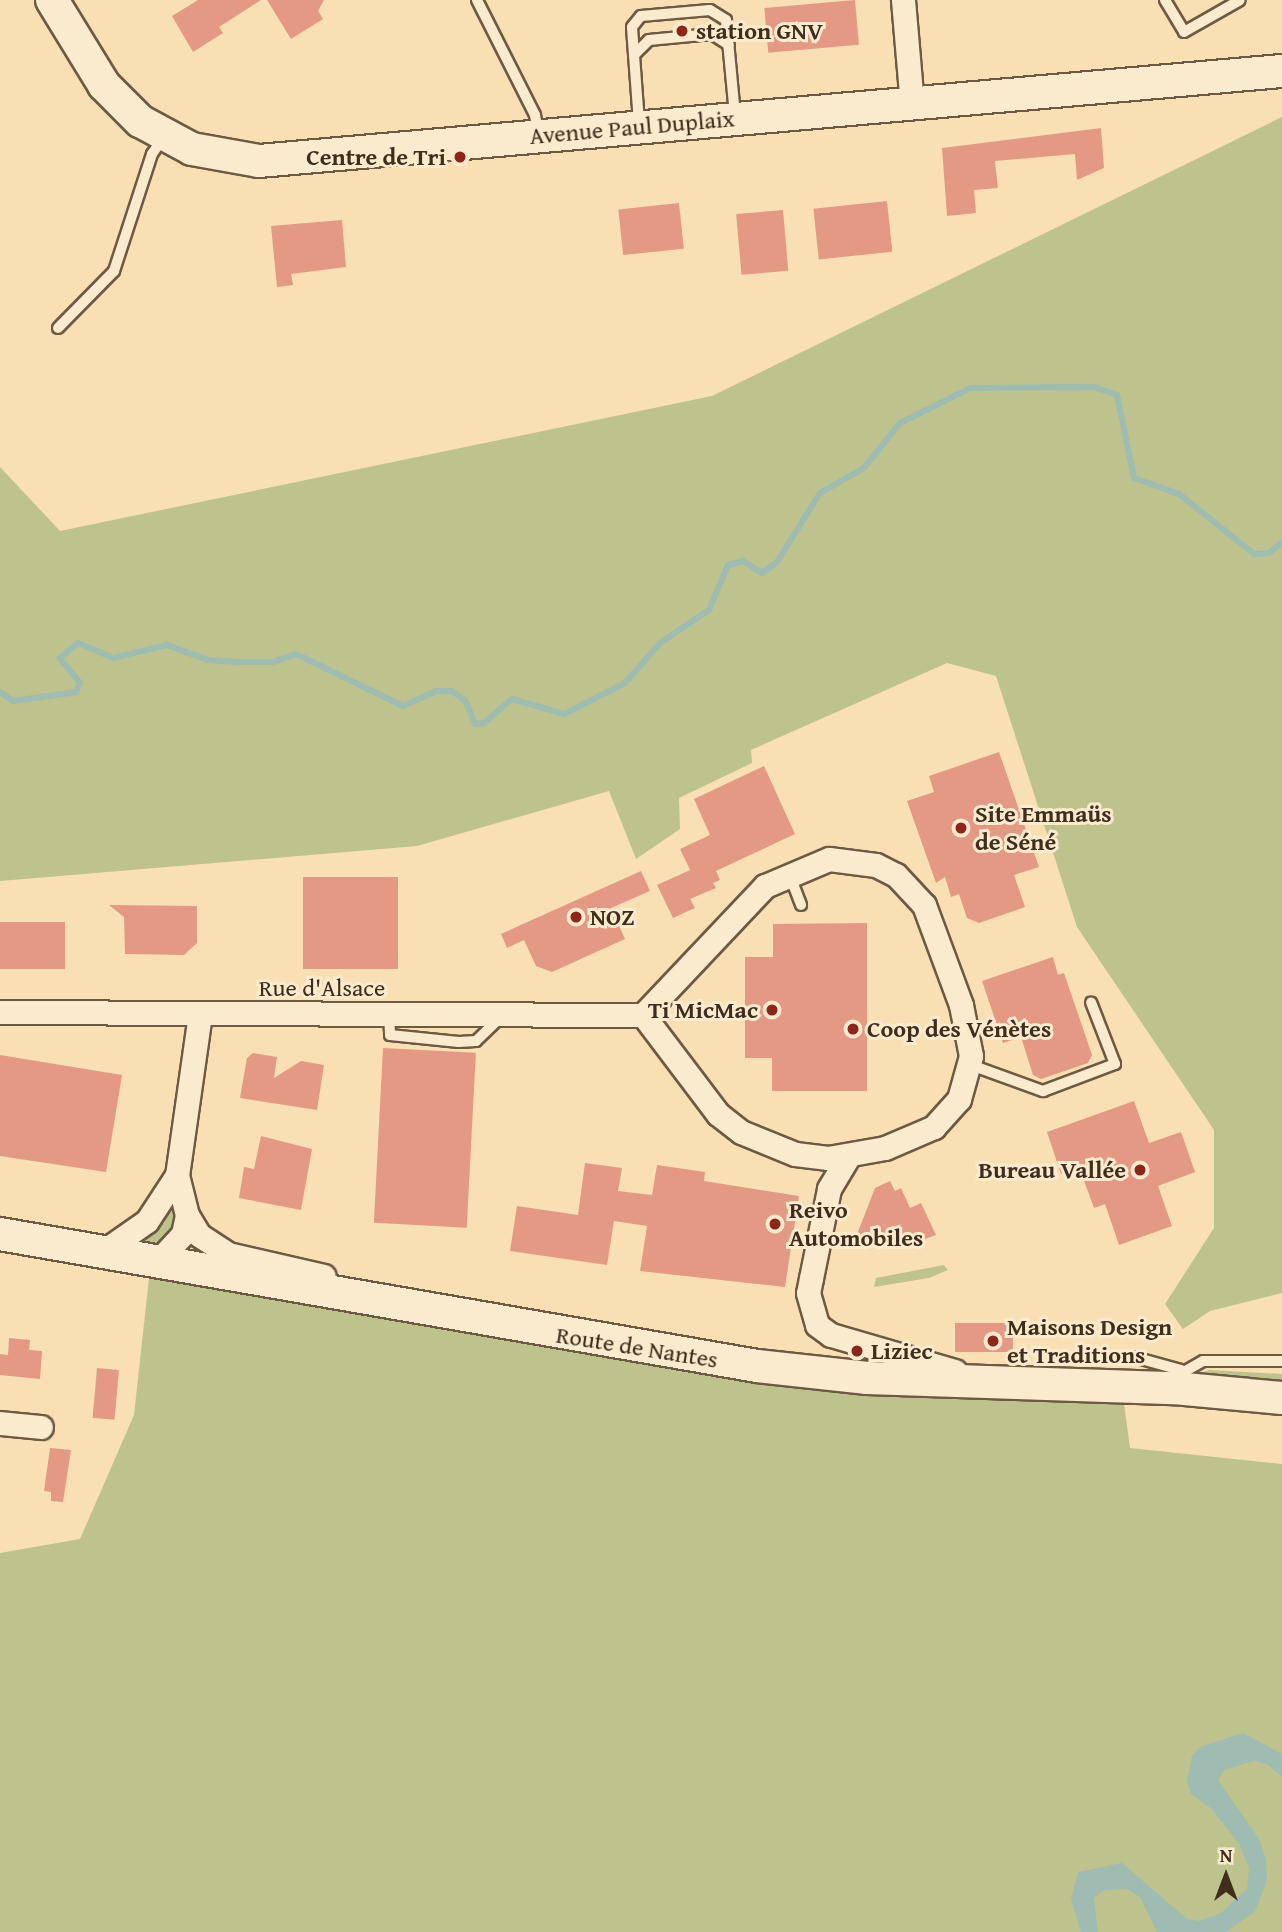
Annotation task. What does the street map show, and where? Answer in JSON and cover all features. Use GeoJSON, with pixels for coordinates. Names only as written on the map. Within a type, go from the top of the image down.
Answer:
{"type":"FeatureCollection","features":[{"type":"Feature","properties":{"kind":"main road","name":"Avenue Paul Duplaix"},"geometry":{"type":"LineString","coordinates":[[52,0],[120,105],[164,137],[215,156],[259,160],[1282,71]]}},
{"type":"Feature","properties":{"kind":"main road","name":"Route de Nantes"},"geometry":{"type":"LineString","coordinates":[[0,1234],[459,1317],[757,1366],[1027,1384],[1171,1379],[1282,1398]]}},
{"type":"Feature","properties":{"kind":"street"},"geometry":{"type":"LineString","coordinates":[[903,0],[912,104]]}},
{"type":"Feature","properties":{"kind":"street"},"geometry":{"type":"LineString","coordinates":[[829,859],[852,859],[876,864],[912,889],[924,905],[961,1004],[971,1065],[959,1099],[934,1127],[848,1157],[795,1154],[741,1132],[718,1114],[643,1015],[744,903],[789,873],[829,859]]}},
{"type":"Feature","properties":{"kind":"street","name":"Rue d'Alsace"},"geometry":{"type":"LineString","coordinates":[[0,1012],[643,1015]]}},
{"type":"Feature","properties":{"kind":"street"},"geometry":{"type":"LineString","coordinates":[[200,1014],[177,1175],[187,1215],[199,1235],[228,1254],[430,1301],[459,1317]]}},
{"type":"Feature","properties":{"kind":"street"},"geometry":{"type":"LineString","coordinates":[[848,1157],[829,1189],[808,1293],[817,1325],[909,1360],[1027,1384]]}},
{"type":"Feature","properties":{"kind":"street"},"geometry":{"type":"LineString","coordinates":[[104,1251],[147,1221],[177,1175]]}},
{"type":"Feature","properties":{"kind":"street"},"geometry":{"type":"LineString","coordinates":[[157,1262],[183,1234],[187,1215]]}},
{"type":"Feature","properties":{"kind":"street"},"geometry":{"type":"LineString","coordinates":[[0,1423],[41,1427]]}},
{"type":"Feature","properties":{"kind":"lane"},"geometry":{"type":"LineString","coordinates":[[477,0],[535,115],[538,135]]}},
{"type":"Feature","properties":{"kind":"lane"},"geometry":{"type":"LineString","coordinates":[[1165,0],[1184,32],[1240,0]]}},
{"type":"Feature","properties":{"kind":"lane"},"geometry":{"type":"LineString","coordinates":[[639,126],[632,27],[641,16],[710,10],[726,19],[736,118]]}},
{"type":"Feature","properties":{"kind":"lane"},"geometry":{"type":"LineString","coordinates":[[634,55],[649,40],[712,34],[729,45]]}},
{"type":"Feature","properties":{"kind":"lane"},"geometry":{"type":"LineString","coordinates":[[58,328],[114,271],[152,154],[164,137]]}},
{"type":"Feature","properties":{"kind":"lane"},"geometry":{"type":"LineString","coordinates":[[789,873],[801,905]]}},
{"type":"Feature","properties":{"kind":"lane"},"geometry":{"type":"LineString","coordinates":[[971,1065],[1043,1091],[1115,1064],[1091,1002]]}},
{"type":"Feature","properties":{"kind":"lane"},"geometry":{"type":"LineString","coordinates":[[1134,1357],[1171,1379],[1203,1361],[1282,1361]]}},
{"type":"Feature","properties":{"kind":"green space"},"geometry":{"type":"Polygon","coordinates":[[[1282,117],[1282,1293],[1210,1311],[1183,1329],[1165,1304],[1214,1228],[1214,1130],[1077,927],[996,676],[947,663],[751,750],[752,763],[679,798],[680,829],[636,859],[609,791],[417,846],[0,881],[0,467],[60,531],[712,396],[1282,117]]]}},
{"type":"Feature","properties":{"kind":"green space"},"geometry":{"type":"Polygon","coordinates":[[[175,1192],[180,1216],[162,1246],[145,1245],[141,1237],[163,1219],[175,1192]]]}},
{"type":"Feature","properties":{"kind":"green space"},"geometry":{"type":"Polygon","coordinates":[[[152,1251],[204,1285],[1123,1396],[1130,1448],[1282,1464],[1282,1932],[0,1932],[0,1553],[80,1539],[134,1415],[152,1251]]]}},
{"type":"Feature","properties":{"kind":"green space"},"geometry":{"type":"Polygon","coordinates":[[[944,1265],[948,1270],[929,1278],[874,1287],[876,1278],[944,1265]]]}},
{"type":"Feature","properties":{"kind":"green space"},"geometry":{"type":"Polygon","coordinates":[[[1209,1370],[1282,1374],[1282,1389],[1200,1374],[1209,1370]]]}},
{"type":"Feature","properties":{"kind":"water"},"geometry":{"type":"Polygon","coordinates":[[[1243,1733],[1282,1754],[1282,1777],[1267,1764],[1253,1761],[1224,1770],[1218,1780],[1259,1839],[1266,1859],[1267,1881],[1255,1911],[1226,1932],[1157,1932],[1140,1897],[1127,1889],[1104,1890],[1094,1898],[1098,1932],[1081,1932],[1071,1899],[1078,1872],[1122,1863],[1187,1919],[1200,1921],[1221,1913],[1247,1889],[1249,1868],[1239,1844],[1212,1809],[1191,1794],[1187,1782],[1192,1756],[1200,1747],[1243,1733]]]}},
{"type":"Feature","properties":{"kind":"building"},"geometry":{"type":"Polygon","coordinates":[[[198,0],[261,0],[219,27],[223,33],[193,52],[172,16],[198,0]]]}},
{"type":"Feature","properties":{"kind":"building"},"geometry":{"type":"Polygon","coordinates":[[[267,0],[324,0],[318,11],[323,19],[291,39],[267,0]]]}},
{"type":"Feature","properties":{"kind":"building"},"geometry":{"type":"Polygon","coordinates":[[[855,0],[859,45],[768,53],[764,8],[855,0]]]}},
{"type":"Feature","properties":{"kind":"building"},"geometry":{"type":"Polygon","coordinates":[[[1101,128],[1104,168],[1077,180],[1075,154],[995,161],[998,188],[974,190],[976,213],[947,216],[942,148],[1101,128]]]}},
{"type":"Feature","properties":{"kind":"building"},"geometry":{"type":"Polygon","coordinates":[[[887,201],[892,252],[819,259],[813,209],[887,201]]]}},
{"type":"Feature","properties":{"kind":"building"},"geometry":{"type":"Polygon","coordinates":[[[679,203],[684,249],[623,255],[618,209],[679,203]]]}},
{"type":"Feature","properties":{"kind":"building"},"geometry":{"type":"Polygon","coordinates":[[[783,210],[788,271],[741,275],[736,214],[783,210]]]}},
{"type":"Feature","properties":{"kind":"building"},"geometry":{"type":"Polygon","coordinates":[[[342,220],[346,267],[291,274],[293,285],[277,287],[271,226],[342,220]]]}},
{"type":"Feature","properties":{"kind":"building","name":"Site Emmaüs de Séné"},"geometry":{"type":"Polygon","coordinates":[[[999,752],[1039,867],[1014,875],[1025,907],[979,923],[967,918],[959,894],[951,897],[945,877],[936,883],[907,801],[934,792],[929,776],[999,752]]]}},
{"type":"Feature","properties":{"kind":"building"},"geometry":{"type":"Polygon","coordinates":[[[764,766],[795,834],[716,871],[720,880],[713,883],[716,888],[690,899],[695,908],[673,918],[657,885],[690,870],[680,849],[710,835],[694,799],[764,766]]]}},
{"type":"Feature","properties":{"kind":"building","name":"NOZ"},"geometry":{"type":"Polygon","coordinates":[[[641,871],[650,891],[611,908],[625,939],[552,972],[536,966],[524,940],[507,948],[501,934],[641,871]]]}},
{"type":"Feature","properties":{"kind":"building"},"geometry":{"type":"Polygon","coordinates":[[[303,877],[398,877],[398,969],[303,969],[303,877]]]}},
{"type":"Feature","properties":{"kind":"building"},"geometry":{"type":"Polygon","coordinates":[[[109,905],[197,906],[197,943],[184,955],[125,954],[124,917],[109,905]]]}},
{"type":"Feature","properties":{"kind":"building"},"geometry":{"type":"Polygon","coordinates":[[[0,922],[65,922],[65,969],[0,969],[0,922]]]}},
{"type":"Feature","properties":{"kind":"building"},"geometry":{"type":"Polygon","coordinates":[[[867,923],[867,1091],[772,1091],[772,1058],[745,1058],[745,957],[773,957],[773,924],[867,923]]]}},
{"type":"Feature","properties":{"kind":"building"},"geometry":{"type":"Polygon","coordinates":[[[1053,957],[1058,975],[1064,973],[1092,1055],[1088,1063],[1041,1079],[1033,1075],[1021,1037],[1003,1043],[982,981],[1053,957]]]}},
{"type":"Feature","properties":{"kind":"building"},"geometry":{"type":"Polygon","coordinates":[[[383,1048],[476,1053],[467,1228],[374,1223],[383,1048]]]}},
{"type":"Feature","properties":{"kind":"building"},"geometry":{"type":"Polygon","coordinates":[[[253,1053],[277,1057],[274,1078],[301,1061],[324,1065],[317,1110],[240,1098],[247,1058],[253,1053]]]}},
{"type":"Feature","properties":{"kind":"building"},"geometry":{"type":"Polygon","coordinates":[[[0,1055],[122,1075],[106,1172],[0,1156],[0,1055]]]}},
{"type":"Feature","properties":{"kind":"building"},"geometry":{"type":"Polygon","coordinates":[[[1134,1101],[1149,1143],[1181,1132],[1195,1172],[1158,1186],[1172,1226],[1119,1245],[1105,1204],[1094,1208],[1079,1167],[1061,1174],[1047,1132],[1134,1101]]]}},
{"type":"Feature","properties":{"kind":"building"},"geometry":{"type":"Polygon","coordinates":[[[261,1136],[312,1149],[301,1210],[239,1198],[244,1167],[254,1169],[261,1136]]]}},
{"type":"Feature","properties":{"kind":"building"},"geometry":{"type":"Polygon","coordinates":[[[585,1163],[622,1168],[618,1191],[652,1195],[657,1165],[705,1172],[704,1181],[799,1196],[785,1287],[640,1271],[647,1226],[614,1221],[607,1265],[510,1251],[517,1206],[578,1215],[585,1163]]]}},
{"type":"Feature","properties":{"kind":"building"},"geometry":{"type":"Polygon","coordinates":[[[890,1181],[895,1191],[901,1188],[910,1208],[921,1203],[936,1235],[908,1245],[887,1238],[884,1246],[856,1237],[875,1188],[890,1181]]]}},
{"type":"Feature","properties":{"kind":"building"},"geometry":{"type":"Polygon","coordinates":[[[955,1323],[1013,1323],[1013,1352],[955,1352],[955,1323]]]}},
{"type":"Feature","properties":{"kind":"building"},"geometry":{"type":"Polygon","coordinates":[[[9,1338],[30,1340],[29,1350],[42,1351],[40,1379],[0,1375],[0,1354],[8,1355],[9,1338]]]}},
{"type":"Feature","properties":{"kind":"building"},"geometry":{"type":"Polygon","coordinates":[[[97,1368],[119,1370],[115,1420],[93,1418],[97,1368]]]}},
{"type":"Feature","properties":{"kind":"building"},"geometry":{"type":"Polygon","coordinates":[[[50,1448],[71,1450],[63,1502],[51,1501],[51,1492],[44,1491],[50,1448]]]}},
{"type":"Feature","properties":{"kind":"waterway"},"geometry":{"type":"LineString","coordinates":[[0,692],[13,701],[76,692],[80,683],[60,658],[78,643],[113,658],[167,645],[208,660],[272,662],[296,654],[403,706],[436,691],[452,691],[465,700],[475,724],[484,723],[512,699],[564,714],[625,683],[660,643],[709,610],[728,565],[743,561],[762,573],[777,562],[820,493],[864,468],[900,423],[970,388],[1094,387],[1117,395],[1134,478],[1179,494],[1254,554],[1269,553],[1282,542]]}},
{"type":"Feature","properties":{"kind":"place","name":"station GNV"},"geometry":{"type":"Point","coordinates":[682,31]}},
{"type":"Feature","properties":{"kind":"place","name":"Centre de Tri"},"geometry":{"type":"Point","coordinates":[460,157]}},
{"type":"Feature","properties":{"kind":"place","name":"Site Emmaüs de Séné"},"geometry":{"type":"Point","coordinates":[961,828]}},
{"type":"Feature","properties":{"kind":"place","name":"NOZ"},"geometry":{"type":"Point","coordinates":[576,917]}},
{"type":"Feature","properties":{"kind":"place","name":"Ti MicMac"},"geometry":{"type":"Point","coordinates":[772,1010]}},
{"type":"Feature","properties":{"kind":"place","name":"Coop des Vénètes"},"geometry":{"type":"Point","coordinates":[853,1029]}},
{"type":"Feature","properties":{"kind":"place","name":"Bureau Vallée"},"geometry":{"type":"Point","coordinates":[1140,1170]}},
{"type":"Feature","properties":{"kind":"place","name":"Reivo Automobiles"},"geometry":{"type":"Point","coordinates":[775,1224]}},
{"type":"Feature","properties":{"kind":"place","name":"Maisons Design et Traditions"},"geometry":{"type":"Point","coordinates":[993,1341]}},
{"type":"Feature","properties":{"kind":"place","name":"Liziec"},"geometry":{"type":"Point","coordinates":[857,1351]}}]}
